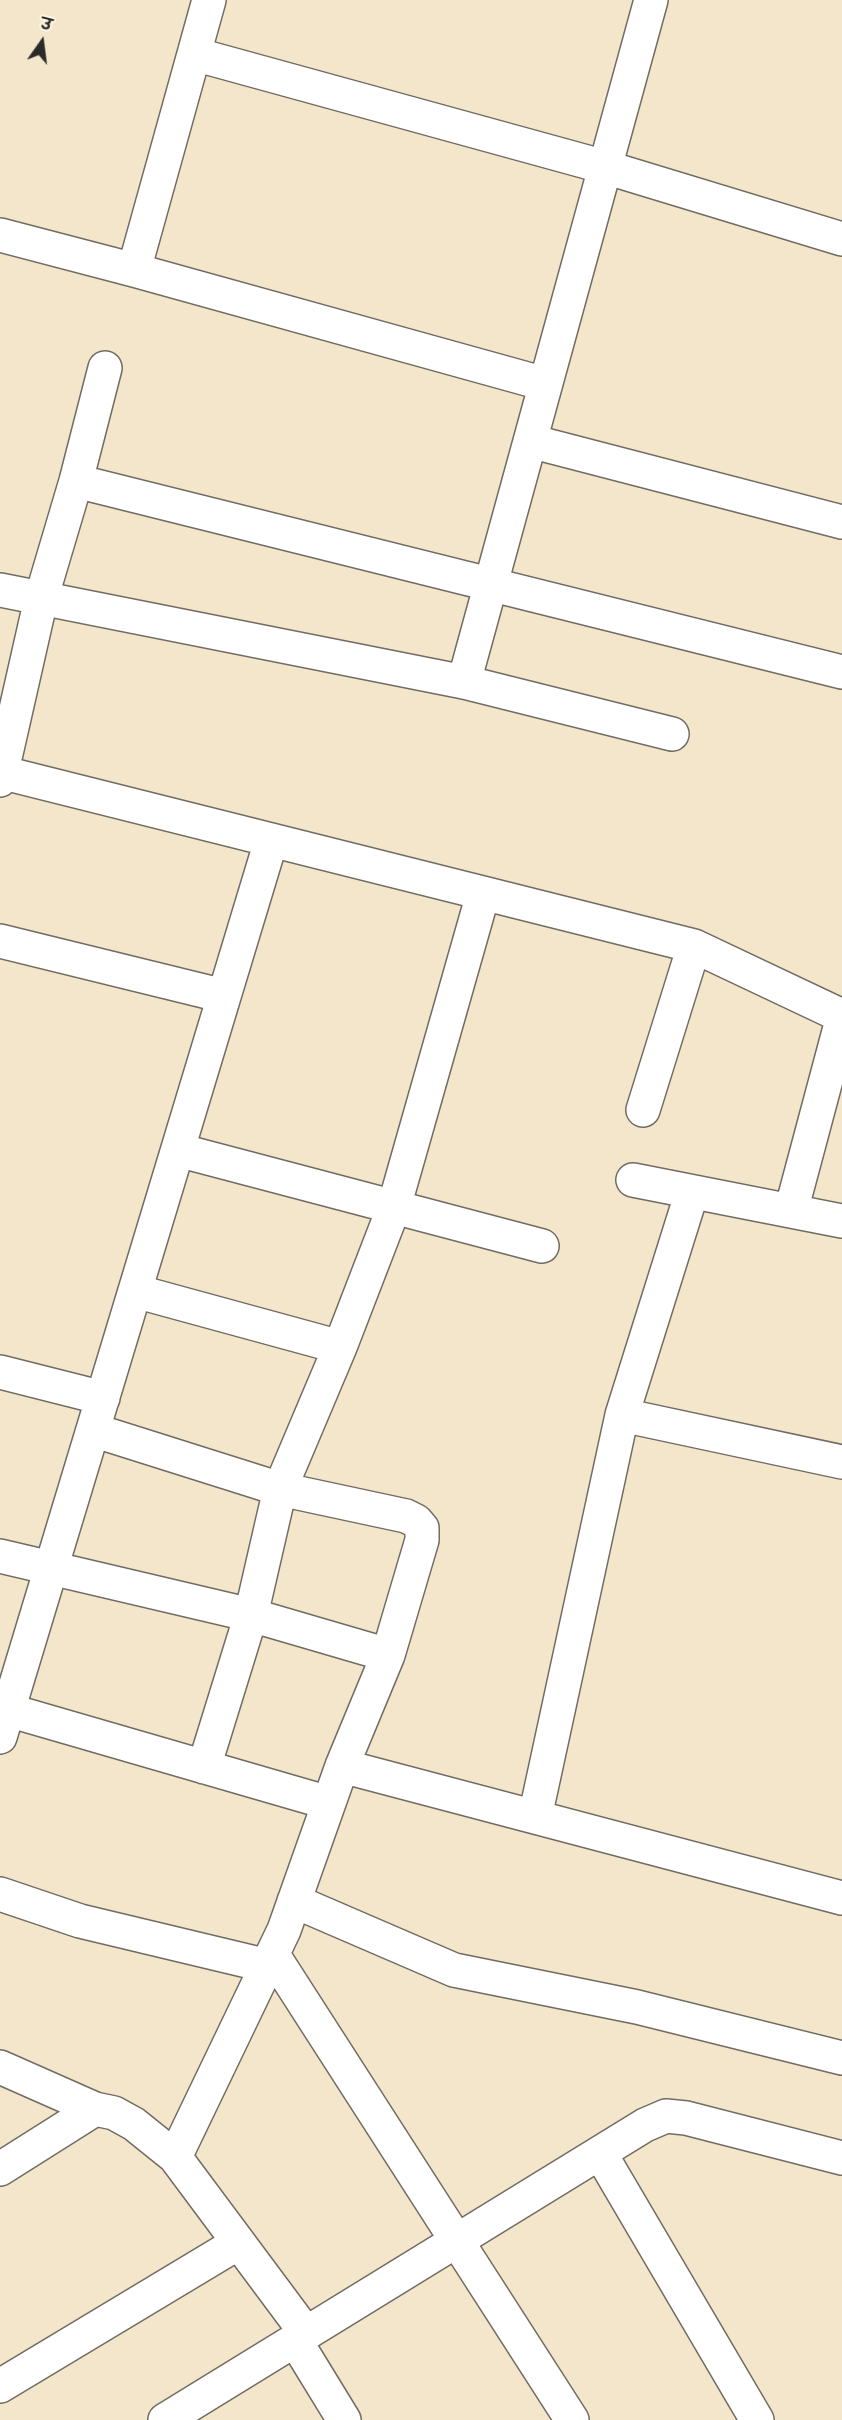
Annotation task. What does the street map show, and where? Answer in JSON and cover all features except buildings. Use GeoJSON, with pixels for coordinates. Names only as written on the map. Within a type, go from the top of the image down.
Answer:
{"type":"FeatureCollection","features":[{"type":"Feature","properties":{"kind":"street"},"geometry":{"type":"LineString","coordinates":[[134,270],[209,0]]}},
{"type":"Feature","properties":{"kind":"street"},"geometry":{"type":"LineString","coordinates":[[464,682],[651,0]]}},
{"type":"Feature","properties":{"kind":"street"},"geometry":{"type":"LineString","coordinates":[[194,54],[605,167],[842,239]]}},
{"type":"Feature","properties":{"kind":"street"},"geometry":{"type":"LineString","coordinates":[[0,235],[545,384]]}},
{"type":"Feature","properties":{"kind":"street"},"geometry":{"type":"LineString","coordinates":[[105,368],[76,481],[41,599],[1,775],[694,946],[842,1018],[791,1211]]}},
{"type":"Feature","properties":{"kind":"street"},"geometry":{"type":"LineString","coordinates":[[530,441],[842,522]]}},
{"type":"Feature","properties":{"kind":"street"},"geometry":{"type":"LineString","coordinates":[[76,481],[842,672]]}},
{"type":"Feature","properties":{"kind":"street"},"geometry":{"type":"LineString","coordinates":[[0,590],[464,682],[672,734]]}},
{"type":"Feature","properties":{"kind":"street"},"geometry":{"type":"LineString","coordinates":[[272,841],[4,1724],[204,1767],[329,1803]]}},
{"type":"Feature","properties":{"kind":"street"},"geometry":{"type":"LineString","coordinates":[[204,1767],[251,1615],[280,1489],[340,1347],[394,1207],[483,894]]}},
{"type":"Feature","properties":{"kind":"street"},"geometry":{"type":"LineString","coordinates":[[0,941],[224,996]]}},
{"type":"Feature","properties":{"kind":"street"},"geometry":{"type":"LineString","coordinates":[[643,1110],[694,946]]}},
{"type":"Feature","properties":{"kind":"street"},"geometry":{"type":"LineString","coordinates":[[178,1150],[543,1246]]}},
{"type":"Feature","properties":{"kind":"street"},"geometry":{"type":"LineString","coordinates":[[633,1180],[842,1221]]}},
{"type":"Feature","properties":{"kind":"street"},"geometry":{"type":"LineString","coordinates":[[535,1817],[622,1415],[692,1192]]}},
{"type":"Feature","properties":{"kind":"street"},"geometry":{"type":"LineString","coordinates":[[135,1291],[340,1347]]}},
{"type":"Feature","properties":{"kind":"street"},"geometry":{"type":"LineString","coordinates":[[0,1372],[103,1398]]}},
{"type":"Feature","properties":{"kind":"street"},"geometry":{"type":"LineString","coordinates":[[622,1415],[842,1462]]}},
{"type":"Feature","properties":{"kind":"street"},"geometry":{"type":"LineString","coordinates":[[93,1430],[280,1489],[406,1516],[416,1521],[422,1528],[422,1540],[388,1655],[342,1766],[271,1960],[175,2157]]}},
{"type":"Feature","properties":{"kind":"street"},"geometry":{"type":"LineString","coordinates":[[0,1556],[251,1615],[388,1655]]}},
{"type":"Feature","properties":{"kind":"street"},"geometry":{"type":"LineString","coordinates":[[342,1766],[841,1895]]}},
{"type":"Feature","properties":{"kind":"street"},"geometry":{"type":"LineString","coordinates":[[0,1894],[80,1921],[271,1960],[457,2240],[572,2420]]}},
{"type":"Feature","properties":{"kind":"street"},"geometry":{"type":"LineString","coordinates":[[294,1901],[454,1970],[637,2007],[842,2058]]}},
{"type":"Feature","properties":{"kind":"street"},"geometry":{"type":"LineString","coordinates":[[0,2067],[95,2109],[114,2113],[134,2124],[175,2157],[238,2243],[300,2336],[344,2420]]}},
{"type":"Feature","properties":{"kind":"street"},"geometry":{"type":"LineString","coordinates":[[0,2169],[95,2109]]}},
{"type":"Feature","properties":{"kind":"street"},"geometry":{"type":"LineString","coordinates":[[173,2418],[300,2336],[600,2153],[666,2116],[686,2118],[842,2158]]}},
{"type":"Feature","properties":{"kind":"street"},"geometry":{"type":"LineString","coordinates":[[600,2153],[757,2420]]}},
{"type":"Feature","properties":{"kind":"street"},"geometry":{"type":"LineString","coordinates":[[0,2386],[238,2243]]}}]}
